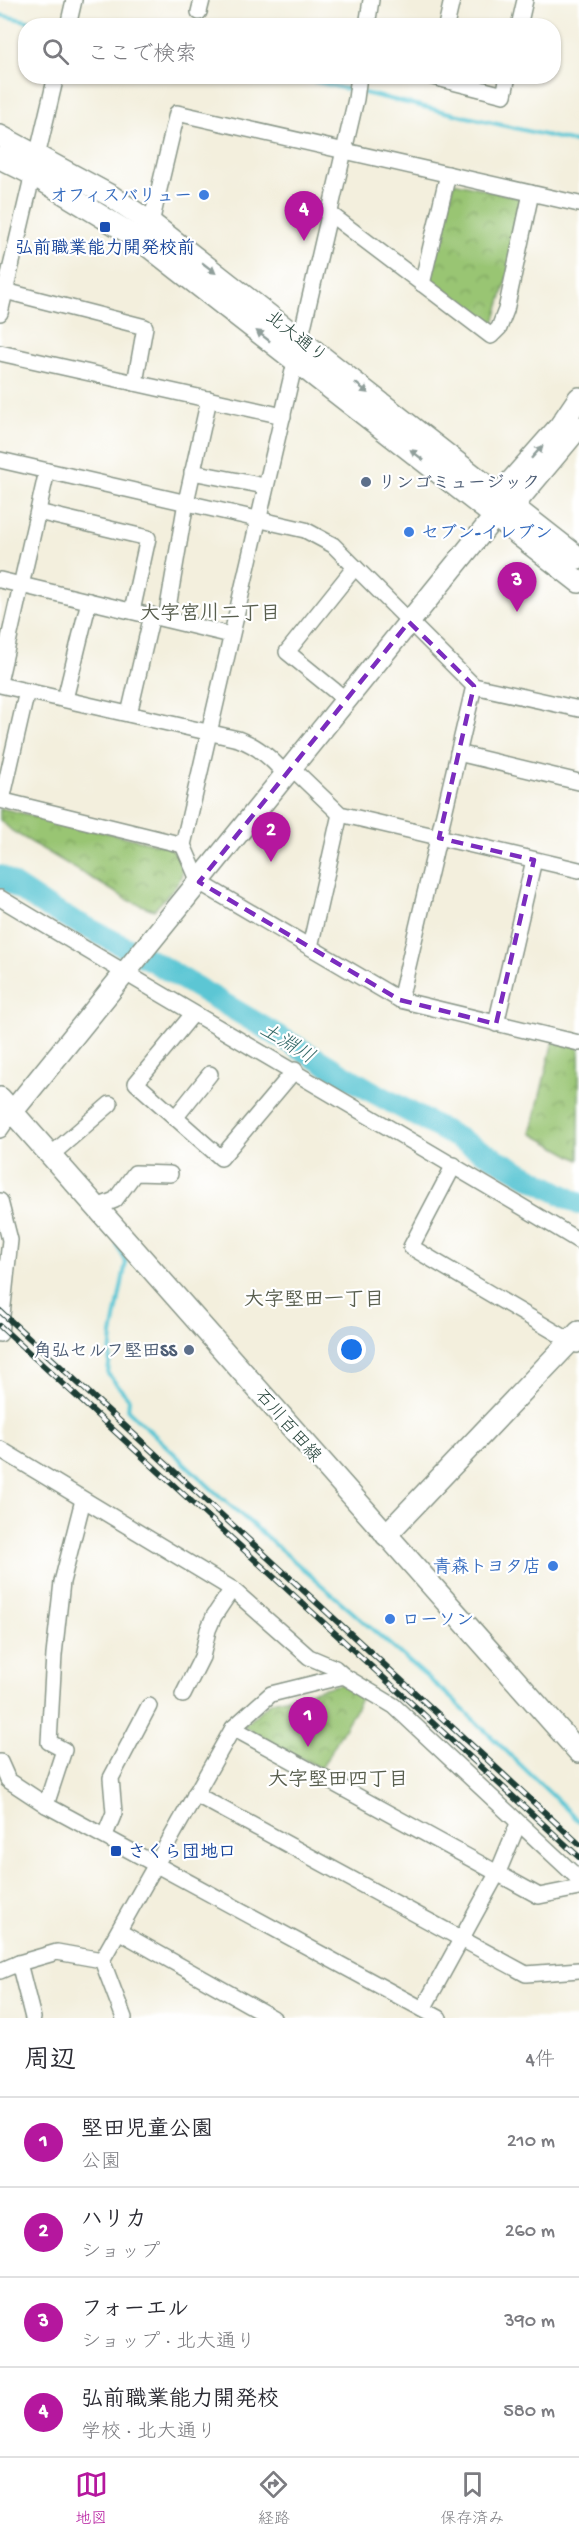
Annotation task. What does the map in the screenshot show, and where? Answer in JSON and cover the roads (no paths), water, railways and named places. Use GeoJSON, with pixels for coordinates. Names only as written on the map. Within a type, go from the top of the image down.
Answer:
{"type":"FeatureCollection","features":[{"type":"Feature","properties":{"kind":"street"},"geometry":{"type":"LineString","coordinates":[[69,18],[74,0]]}},
{"type":"Feature","properties":{"kind":"street"},"geometry":{"type":"LineString","coordinates":[[368,18],[371,0]]}},
{"type":"Feature","properties":{"kind":"street"},"geometry":{"type":"LineString","coordinates":[[448,18],[452,0]]}},
{"type":"Feature","properties":{"kind":"street"},"geometry":{"type":"LineString","coordinates":[[521,18],[525,0]]}},
{"type":"Feature","properties":{"kind":"street"},"geometry":{"type":"LineString","coordinates":[[0,314],[54,84]]}},
{"type":"Feature","properties":{"kind":"street"},"geometry":{"type":"LineString","coordinates":[[357,84],[296,360],[257,518],[183,845],[199,882],[400,1000],[579,1043]]}},
{"type":"Feature","properties":{"kind":"street"},"geometry":{"type":"LineString","coordinates":[[461,84],[504,95],[506,84]]}},
{"type":"Feature","properties":{"kind":"street"},"geometry":{"type":"LineString","coordinates":[[151,223],[177,113],[579,204]]}},
{"type":"Feature","properties":{"kind":"street","name":"北大通り"},"geometry":{"type":"LineString","coordinates":[[0,136],[35,165],[111,196],[151,223],[300,339],[502,507],[579,558]]}},
{"type":"Feature","properties":{"kind":"street"},"geometry":{"type":"LineString","coordinates":[[0,158],[35,165],[139,239],[296,360],[502,507],[579,582]]}},
{"type":"Feature","properties":{"kind":"street"},"geometry":{"type":"LineString","coordinates":[[422,284],[448,174]]}},
{"type":"Feature","properties":{"kind":"street"},"geometry":{"type":"LineString","coordinates":[[329,213],[491,336],[499,328],[506,310],[531,193]]}},
{"type":"Feature","properties":{"kind":"street"},"geometry":{"type":"LineString","coordinates":[[5,291],[146,327],[135,382]]}},
{"type":"Feature","properties":{"kind":"street"},"geometry":{"type":"LineString","coordinates":[[0,353],[283,416]]}},
{"type":"Feature","properties":{"kind":"street"},"geometry":{"type":"LineString","coordinates":[[0,1130],[7,1105],[127,972],[502,507],[579,398]]}},
{"type":"Feature","properties":{"kind":"street"},"geometry":{"type":"LineString","coordinates":[[129,714],[159,617],[209,399]]}},
{"type":"Feature","properties":{"kind":"street"},"geometry":{"type":"LineString","coordinates":[[502,507],[579,427]]}},
{"type":"Feature","properties":{"kind":"street"},"geometry":{"type":"LineString","coordinates":[[0,460],[305,530],[333,545],[474,686],[579,709]]}},
{"type":"Feature","properties":{"kind":"street"},"geometry":{"type":"LineString","coordinates":[[0,678],[47,471]]}},
{"type":"Feature","properties":{"kind":"street"},"geometry":{"type":"LineString","coordinates":[[192,472],[266,486]]}},
{"type":"Feature","properties":{"kind":"street"},"geometry":{"type":"LineString","coordinates":[[38,512],[148,538],[132,611]]}},
{"type":"Feature","properties":{"kind":"street"},"geometry":{"type":"LineString","coordinates":[[346,700],[286,652],[355,567]]}},
{"type":"Feature","properties":{"kind":"street"},"geometry":{"type":"LineString","coordinates":[[0,580],[231,635]]}},
{"type":"Feature","properties":{"kind":"street"},"geometry":{"type":"LineString","coordinates":[[65,699],[89,601]]}},
{"type":"Feature","properties":{"kind":"street"},"geometry":{"type":"LineString","coordinates":[[0,685],[208,731],[250,743],[289,771],[340,814],[579,870]]}},
{"type":"Feature","properties":{"kind":"street"},"geometry":{"type":"LineString","coordinates":[[400,1000],[474,686]]}},
{"type":"Feature","properties":{"kind":"street"},"geometry":{"type":"LineString","coordinates":[[27,691],[1,800],[183,845]]}},
{"type":"Feature","properties":{"kind":"street"},"geometry":{"type":"LineString","coordinates":[[458,753],[579,782]]}},
{"type":"Feature","properties":{"kind":"street"},"geometry":{"type":"LineString","coordinates":[[310,947],[340,814]]}},
{"type":"Feature","properties":{"kind":"street"},"geometry":{"type":"LineString","coordinates":[[496,1024],[534,860]]}},
{"type":"Feature","properties":{"kind":"street"},"geometry":{"type":"LineString","coordinates":[[0,898],[127,972],[193,1014],[295,1070],[579,1241]]}},
{"type":"Feature","properties":{"kind":"street"},"geometry":{"type":"LineString","coordinates":[[193,1014],[136,1083],[221,1158],[295,1070]]}},
{"type":"Feature","properties":{"kind":"street"},"geometry":{"type":"LineString","coordinates":[[175,1118],[210,1074]]}},
{"type":"Feature","properties":{"kind":"street"},"geometry":{"type":"LineString","coordinates":[[51,1155],[110,1104]]}},
{"type":"Feature","properties":{"kind":"street","name":"石川百田線"},"geometry":{"type":"LineString","coordinates":[[7,1105],[579,1752]]}},
{"type":"Feature","properties":{"kind":"street"},"geometry":{"type":"LineString","coordinates":[[386,1535],[576,1340],[411,1247],[454,1165]]}},
{"type":"Feature","properties":{"kind":"street"},"geometry":{"type":"LineString","coordinates":[[97,1207],[116,1200],[135,1173],[170,1174]]}},
{"type":"Feature","properties":{"kind":"street"},"geometry":{"type":"LineString","coordinates":[[0,1201],[10,1240],[0,1334]]}},
{"type":"Feature","properties":{"kind":"street"},"geometry":{"type":"LineString","coordinates":[[0,1449],[232,1589],[309,1657],[335,1668],[345,1677],[394,1706],[579,1879]]}},
{"type":"Feature","properties":{"kind":"street"},"geometry":{"type":"LineString","coordinates":[[46,1805],[64,1750],[49,1742],[54,1655],[62,1582],[83,1500]]}},
{"type":"Feature","properties":{"kind":"street"},"geometry":{"type":"LineString","coordinates":[[183,1695],[202,1657],[208,1630],[214,1616],[232,1589]]}},
{"type":"Feature","properties":{"kind":"street"},"geometry":{"type":"LineString","coordinates":[[102,1960],[120,1932],[233,1728],[271,1694],[345,1677]]}},
{"type":"Feature","properties":{"kind":"street"},"geometry":{"type":"LineString","coordinates":[[105,1835],[114,1813],[111,1778],[149,1706]]}},
{"type":"Feature","properties":{"kind":"street"},"geometry":{"type":"LineString","coordinates":[[233,1728],[539,1896],[579,1888]]}},
{"type":"Feature","properties":{"kind":"street"},"geometry":{"type":"LineString","coordinates":[[0,1762],[8,1780],[46,1805],[157,1863],[439,2018]]}},
{"type":"Feature","properties":{"kind":"street"},"geometry":{"type":"LineString","coordinates":[[195,1794],[526,1974],[579,1970]]}},
{"type":"Feature","properties":{"kind":"street"},"geometry":{"type":"LineString","coordinates":[[423,2009],[498,1872],[519,1824]]}},
{"type":"Feature","properties":{"kind":"street"},"geometry":{"type":"LineString","coordinates":[[120,1932],[273,2018]]}},
{"type":"Feature","properties":{"kind":"street"},"geometry":{"type":"LineString","coordinates":[[0,1971],[57,1952],[102,1960]]}},
{"type":"Feature","properties":{"kind":"street"},"geometry":{"type":"LineString","coordinates":[[102,1960],[124,2018]]}},
{"type":"Feature","properties":{"kind":"street"},"geometry":{"type":"LineString","coordinates":[[19,1963],[33,2018]]}},
{"type":"Feature","properties":{"kind":"waterway"},"geometry":{"type":"LineString","coordinates":[[0,15],[18,19]]}},
{"type":"Feature","properties":{"kind":"waterway"},"geometry":{"type":"LineString","coordinates":[[325,84],[350,90]]}},
{"type":"Feature","properties":{"kind":"waterway"},"geometry":{"type":"LineString","coordinates":[[364,93],[579,143]]}},
{"type":"Feature","properties":{"kind":"waterway","name":"土淵川"},"geometry":{"type":"LineString","coordinates":[[0,876],[47,907],[154,962],[371,1091],[579,1204]]}},
{"type":"Feature","properties":{"kind":"waterway"},"geometry":{"type":"LineString","coordinates":[[117,1245],[126,1262],[112,1335],[108,1374],[129,1399],[128,1410],[215,1492],[452,1699],[579,1821]]}},
{"type":"Feature","properties":{"kind":"railway"},"geometry":{"type":"LineString","coordinates":[[0,1311],[579,1844]]}},
{"type":"Feature","properties":{"kind":"railway"},"geometry":{"type":"LineString","coordinates":[[0,1326],[579,1857]]}},
{"type":"Feature","properties":{"kind":"place","name":"オフィスバリュー"},"geometry":{"type":"Point","coordinates":[204,195]}},
{"type":"Feature","properties":{"kind":"place","name":"弘前職業能力開発校前"},"geometry":{"type":"Point","coordinates":[105,227]}},
{"type":"Feature","properties":{"kind":"place","name":"弘前職業能力開発校"},"geometry":{"type":"Point","coordinates":[304,241]}},
{"type":"Feature","properties":{"kind":"place","name":"リンゴミュージック"},"geometry":{"type":"Point","coordinates":[366,482]}},
{"type":"Feature","properties":{"kind":"place","name":"セブン-イレブン"},"geometry":{"type":"Point","coordinates":[409,532]}},
{"type":"Feature","properties":{"kind":"place","name":"フォーエル"},"geometry":{"type":"Point","coordinates":[517,612]}},
{"type":"Feature","properties":{"kind":"place","name":"ハリカ"},"geometry":{"type":"Point","coordinates":[271,862]}},
{"type":"Feature","properties":{"kind":"place","name":"角弘セルフ堅田SS"},"geometry":{"type":"Point","coordinates":[189,1350]}},
{"type":"Feature","properties":{"kind":"place","name":"青森トヨタ店"},"geometry":{"type":"Point","coordinates":[553,1566]}},
{"type":"Feature","properties":{"kind":"place","name":"ローソン"},"geometry":{"type":"Point","coordinates":[390,1619]}},
{"type":"Feature","properties":{"kind":"place","name":"堅田児童公園"},"geometry":{"type":"Point","coordinates":[308,1747]}},
{"type":"Feature","properties":{"kind":"place","name":"さくら団地口"},"geometry":{"type":"Point","coordinates":[116,1851]}},
{"type":"Feature","properties":{"kind":"district","name":"大字宮川二丁目"},"geometry":{"type":"Point","coordinates":[210,612]}},
{"type":"Feature","properties":{"kind":"district","name":"大字堅田一丁目"},"geometry":{"type":"Point","coordinates":[314,1298]}},
{"type":"Feature","properties":{"kind":"district","name":"大字堅田四丁目"},"geometry":{"type":"Point","coordinates":[338,1778]}}]}
